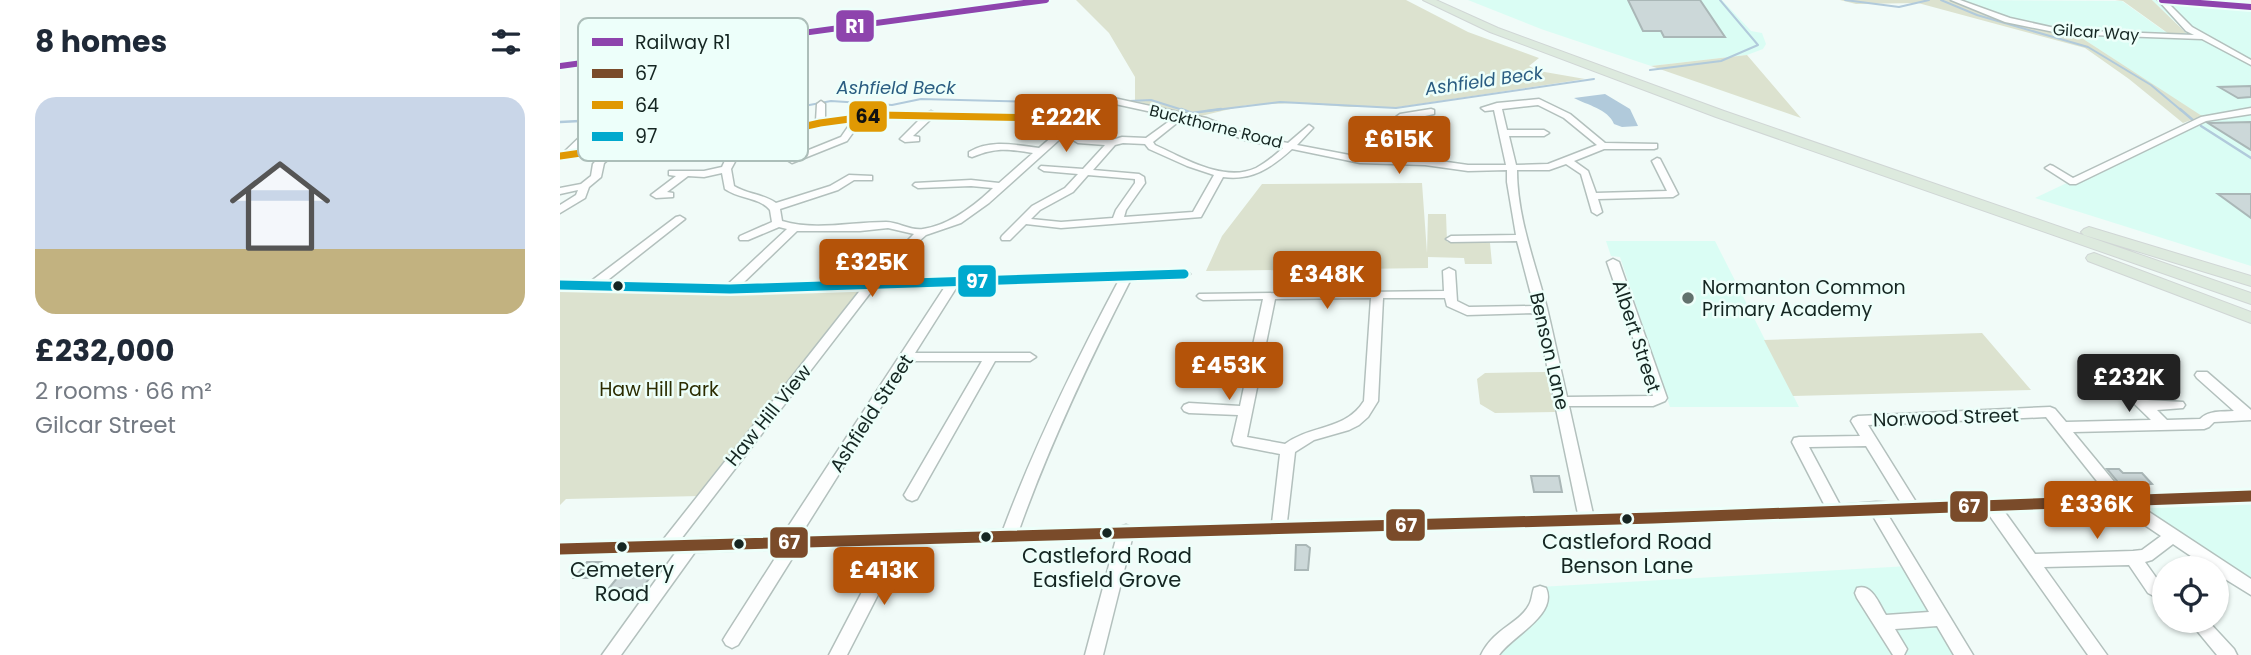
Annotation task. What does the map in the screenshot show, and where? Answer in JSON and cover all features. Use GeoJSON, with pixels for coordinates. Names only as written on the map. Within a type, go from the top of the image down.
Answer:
{"type":"FeatureCollection","features":[{"type":"Feature","properties":{"kind":"highway"},"geometry":{"type":"LineString","coordinates":[[1428,0],[1494,30],[2251,318]]}},
{"type":"Feature","properties":{"kind":"highway"},"geometry":{"type":"LineString","coordinates":[[1444,0],[1590,59],[2251,288]]}},
{"type":"Feature","properties":{"kind":"highway"},"geometry":{"type":"LineString","coordinates":[[1720,114],[2251,299]]}},
{"type":"Feature","properties":{"kind":"highway"},"geometry":{"type":"LineString","coordinates":[[2039,216],[2251,281]]}},
{"type":"Feature","properties":{"kind":"street","name":"Gilcar Way"},"geometry":{"type":"LineString","coordinates":[[1954,0],[2008,20],[2064,32],[2201,37]]}},
{"type":"Feature","properties":{"kind":"street"},"geometry":{"type":"LineString","coordinates":[[2161,0],[2189,29],[2251,64]]}},
{"type":"Feature","properties":{"kind":"street","name":"Buckthorne Road"},"geometry":{"type":"LineString","coordinates":[[1109,100],[1210,122],[1248,138],[1360,160],[1420,162],[1460,168],[1549,167],[1568,162],[1604,146]]}},
{"type":"Feature","properties":{"kind":"street"},"geometry":{"type":"LineString","coordinates":[[1485,108],[1539,102],[1567,116],[1604,146],[1654,146]]}},
{"type":"Feature","properties":{"kind":"street"},"geometry":{"type":"LineString","coordinates":[[820,123],[821,104]]}},
{"type":"Feature","properties":{"kind":"street","name":"Buckthorne Road"},"geometry":{"type":"LineString","coordinates":[[1118,109],[1127,104]]}},
{"type":"Feature","properties":{"kind":"street","name":"Benson Lane"},"geometry":{"type":"LineString","coordinates":[[1497,106],[1512,168],[1522,238],[1541,309],[1587,520]]}},
{"type":"Feature","properties":{"kind":"street"},"geometry":{"type":"LineString","coordinates":[[904,249],[922,233],[946,226],[970,214],[1086,111]]}},
{"type":"Feature","properties":{"kind":"street"},"geometry":{"type":"LineString","coordinates":[[1400,117],[1432,111]]}},
{"type":"Feature","properties":{"kind":"street"},"geometry":{"type":"LineString","coordinates":[[2050,169],[2073,182],[2204,119],[2251,111]]}},
{"type":"Feature","properties":{"kind":"street"},"geometry":{"type":"LineString","coordinates":[[808,124],[899,114],[1047,118],[1074,122]]}},
{"type":"Feature","properties":{"kind":"street"},"geometry":{"type":"LineString","coordinates":[[916,139],[905,139],[931,114]]}},
{"type":"Feature","properties":{"kind":"street"},"geometry":{"type":"LineString","coordinates":[[1419,114],[1429,123],[1430,129],[1430,140],[1420,162]]}},
{"type":"Feature","properties":{"kind":"street"},"geometry":{"type":"LineString","coordinates":[[1147,142],[1181,116]]}},
{"type":"Feature","properties":{"kind":"street"},"geometry":{"type":"LineString","coordinates":[[808,150],[844,139],[860,117]]}},
{"type":"Feature","properties":{"kind":"street"},"geometry":{"type":"LineString","coordinates":[[1078,140],[1147,142],[1152,147],[1219,175],[1256,172],[1309,128]]}},
{"type":"Feature","properties":{"kind":"street"},"geometry":{"type":"LineString","coordinates":[[1504,133],[1544,132]]}},
{"type":"Feature","properties":{"kind":"street"},"geometry":{"type":"LineString","coordinates":[[563,155],[578,142]]}},
{"type":"Feature","properties":{"kind":"street"},"geometry":{"type":"LineString","coordinates":[[1006,238],[1036,208],[1069,191],[1112,143]]}},
{"type":"Feature","properties":{"kind":"street"},"geometry":{"type":"LineString","coordinates":[[972,154],[977,150],[998,148],[1040,151]]}},
{"type":"Feature","properties":{"kind":"street"},"geometry":{"type":"LineString","coordinates":[[560,191],[584,186],[596,177],[594,169],[600,161]]}},
{"type":"Feature","properties":{"kind":"street"},"geometry":{"type":"LineString","coordinates":[[730,161],[726,169],[726,182],[733,191],[774,207],[834,188],[852,177],[869,178]]}},
{"type":"Feature","properties":{"kind":"street"},"geometry":{"type":"LineString","coordinates":[[1592,196],[1673,194],[1657,161]]}},
{"type":"Feature","properties":{"kind":"street"},"geometry":{"type":"LineString","coordinates":[[1568,162],[1585,173],[1597,212]]}},
{"type":"Feature","properties":{"kind":"street"},"geometry":{"type":"LineString","coordinates":[[1044,168],[1130,175],[1141,179],[1118,219]]}},
{"type":"Feature","properties":{"kind":"street"},"geometry":{"type":"LineString","coordinates":[[672,173],[726,169]]}},
{"type":"Feature","properties":{"kind":"street"},"geometry":{"type":"LineString","coordinates":[[669,195],[656,195],[686,173]]}},
{"type":"Feature","properties":{"kind":"street"},"geometry":{"type":"LineString","coordinates":[[1023,221],[1060,225],[1197,215],[1219,175]]}},
{"type":"Feature","properties":{"kind":"street"},"geometry":{"type":"LineString","coordinates":[[918,185],[971,183],[1000,186]]}},
{"type":"Feature","properties":{"kind":"street"},"geometry":{"type":"LineString","coordinates":[[560,210],[581,195],[584,186]]}},
{"type":"Feature","properties":{"kind":"street"},"geometry":{"type":"LineString","coordinates":[[774,207],[778,223]]}},
{"type":"Feature","properties":{"kind":"street"},"geometry":{"type":"LineString","coordinates":[[594,285],[680,219]]}},
{"type":"Feature","properties":{"kind":"street"},"geometry":{"type":"LineString","coordinates":[[744,238],[778,223],[794,228],[860,228],[888,225],[922,233]]}},
{"type":"Feature","properties":{"kind":"street"},"geometry":{"type":"LineString","coordinates":[[730,289],[794,228]]}},
{"type":"Feature","properties":{"kind":"street"},"geometry":{"type":"LineString","coordinates":[[1451,239],[1522,238]]}},
{"type":"Feature","properties":{"kind":"street","name":"Albert Street"},"geometry":{"type":"LineString","coordinates":[[1562,402],[1653,401],[1660,398],[1613,262]]}},
{"type":"Feature","properties":{"kind":"street"},"geometry":{"type":"LineString","coordinates":[[1450,271],[1451,303],[1467,311],[1541,309]]}},
{"type":"Feature","properties":{"kind":"street"},"geometry":{"type":"LineString","coordinates":[[560,285],[730,289],[1184,274]]}},
{"type":"Feature","properties":{"kind":"street"},"geometry":{"type":"LineString","coordinates":[[1009,536],[1024,492],[1127,275]]}},
{"type":"Feature","properties":{"kind":"street","name":"Ashfield Street"},"geometry":{"type":"LineString","coordinates":[[789,543],[956,281]]}},
{"type":"Feature","properties":{"kind":"street","name":"Haw Hill View"},"geometry":{"type":"LineString","coordinates":[[666,547],[872,283]]}},
{"type":"Feature","properties":{"kind":"street"},"geometry":{"type":"LineString","coordinates":[[1279,527],[1287,450],[1304,437],[1356,422],[1366,413],[1371,401],[1377,294]]}},
{"type":"Feature","properties":{"kind":"street"},"geometry":{"type":"LineString","coordinates":[[1203,296],[1450,294]]}},
{"type":"Feature","properties":{"kind":"street"},"geometry":{"type":"LineString","coordinates":[[1270,295],[1239,441],[1287,450]]}},
{"type":"Feature","properties":{"kind":"street"},"geometry":{"type":"LineString","coordinates":[[1207,348],[1259,349]]}},
{"type":"Feature","properties":{"kind":"street"},"geometry":{"type":"LineString","coordinates":[[912,495],[991,356]]}},
{"type":"Feature","properties":{"kind":"street"},"geometry":{"type":"LineString","coordinates":[[907,357],[1030,357]]}},
{"type":"Feature","properties":{"kind":"street"},"geometry":{"type":"LineString","coordinates":[[2202,375],[2249,415]]}},
{"type":"Feature","properties":{"kind":"street"},"geometry":{"type":"LineString","coordinates":[[2118,380],[2163,424]]}},
{"type":"Feature","properties":{"kind":"street"},"geometry":{"type":"LineString","coordinates":[[2145,405],[2178,405]]}},
{"type":"Feature","properties":{"kind":"street"},"geometry":{"type":"LineString","coordinates":[[1189,409],[1245,411]]}},
{"type":"Feature","properties":{"kind":"street","name":"Norwood Street"},"geometry":{"type":"LineString","coordinates":[[1911,507],[1858,421],[2050,412],[2062,428]]}},
{"type":"Feature","properties":{"kind":"street"},"geometry":{"type":"LineString","coordinates":[[2062,428],[2204,424],[2210,417],[2249,415]]}},
{"type":"Feature","properties":{"kind":"street"},"geometry":{"type":"LineString","coordinates":[[2062,428],[2120,500],[2171,537],[2251,588]]}},
{"type":"Feature","properties":{"kind":"street"},"geometry":{"type":"LineString","coordinates":[[1835,510],[1799,442],[1870,441]]}},
{"type":"Feature","properties":{"kind":"street"},"geometry":{"type":"LineString","coordinates":[[560,549],[1587,520],[2251,496]]}},
{"type":"Feature","properties":{"kind":"street"},"geometry":{"type":"LineString","coordinates":[[1991,505],[2098,655]]}},
{"type":"Feature","properties":{"kind":"street"},"geometry":{"type":"LineString","coordinates":[[1876,508],[1964,655]]}},
{"type":"Feature","properties":{"kind":"street"},"geometry":{"type":"LineString","coordinates":[[1094,655],[1126,531]]}},
{"type":"Feature","properties":{"kind":"street"},"geometry":{"type":"LineString","coordinates":[[2030,561],[2133,558],[2146,555],[2171,537]]}},
{"type":"Feature","properties":{"kind":"street"},"geometry":{"type":"LineString","coordinates":[[838,655],[897,541]]}},
{"type":"Feature","properties":{"kind":"street"},"geometry":{"type":"LineString","coordinates":[[732,640],[789,543]]}},
{"type":"Feature","properties":{"kind":"street"},"geometry":{"type":"LineString","coordinates":[[611,655],[689,547]]}},
{"type":"Feature","properties":{"kind":"street"},"geometry":{"type":"LineString","coordinates":[[2133,558],[2152,585]]}},
{"type":"Feature","properties":{"kind":"street"},"geometry":{"type":"LineString","coordinates":[[1490,655],[1508,631],[1534,613],[1540,602],[1539,593]]}},
{"type":"Feature","properties":{"kind":"street"},"geometry":{"type":"LineString","coordinates":[[1863,593],[1898,649]]}},
{"type":"Feature","properties":{"kind":"street"},"geometry":{"type":"LineString","coordinates":[[1884,623],[1942,618]]}},
{"type":"Feature","properties":{"kind":"street"},"geometry":{"type":"LineString","coordinates":[[2208,633],[2228,655]]}},
{"type":"Feature","properties":{"kind":"shaded area"},"geometry":{"type":"Polygon","coordinates":[[[1468,0],[1722,0],[1751,31],[1762,33],[1766,44],[1763,49],[1747,55],[1651,66],[1541,29],[1468,0]]]}},
{"type":"Feature","properties":{"kind":"shaded area"},"geometry":{"type":"Polygon","coordinates":[[[1965,0],[2122,1],[2164,31],[2185,31],[2152,0],[2251,8],[2251,266],[2035,198],[2204,118],[2074,33],[2033,26],[1961,3],[1965,0]]]}},
{"type":"Feature","properties":{"kind":"shaded area","name":"Normanton Common Primary Academy"},"geometry":{"type":"Polygon","coordinates":[[[1606,241],[1715,241],[1799,407],[1670,407],[1620,257],[1611,256],[1606,241]]]}},
{"type":"Feature","properties":{"kind":"shaded area"},"geometry":{"type":"Polygon","coordinates":[[[2251,503],[2251,579],[2229,565],[2229,556],[2215,556],[2158,519],[2149,507],[2251,503]]]}},
{"type":"Feature","properties":{"kind":"shaded area"},"geometry":{"type":"Polygon","coordinates":[[[1909,566],[1964,655],[1490,655],[1523,622],[1539,587],[1909,566]]]}},
{"type":"Feature","properties":{"kind":"green space"},"geometry":{"type":"Polygon","coordinates":[[[1076,0],[1406,0],[1468,32],[1539,58],[1529,66],[1539,71],[1585,79],[1399,107],[1297,103],[1247,105],[1201,116],[1135,101],[1135,77],[1109,33],[1076,0]]]}},
{"type":"Feature","properties":{"kind":"green space"},"geometry":{"type":"Polygon","coordinates":[[[1840,0],[1965,0],[1962,2],[1997,16],[2074,33],[2202,116],[2183,123],[2129,79],[2085,48],[1918,3],[1856,4],[1840,0]]]}},
{"type":"Feature","properties":{"kind":"green space"},"geometry":{"type":"Polygon","coordinates":[[[2115,0],[2152,0],[2186,33],[2169,34],[2123,1],[2115,0]]]}},
{"type":"Feature","properties":{"kind":"green space"},"geometry":{"type":"Polygon","coordinates":[[[1747,55],[1801,118],[1651,66],[1747,55]]]}},
{"type":"Feature","properties":{"kind":"green space"},"geometry":{"type":"Polygon","coordinates":[[[1422,183],[1427,253],[1428,214],[1446,214],[1447,242],[1490,243],[1492,264],[1465,264],[1464,258],[1428,257],[1428,268],[1206,271],[1222,236],[1262,184],[1422,183]]]}},
{"type":"Feature","properties":{"kind":"green space","name":"Haw Hill Park"},"geometry":{"type":"Polygon","coordinates":[[[560,287],[864,287],[700,496],[566,499],[560,505],[560,287]]]}},
{"type":"Feature","properties":{"kind":"green space"},"geometry":{"type":"Polygon","coordinates":[[[1982,333],[2031,390],[1793,396],[1764,340],[1982,333]]]}},
{"type":"Feature","properties":{"kind":"green space"},"geometry":{"type":"Polygon","coordinates":[[[1547,372],[1555,412],[1495,413],[1480,404],[1477,379],[1485,373],[1547,372]]]}},
{"type":"Feature","properties":{"kind":"water"},"geometry":{"type":"Polygon","coordinates":[[[1605,94],[1630,109],[1638,126],[1622,127],[1614,124],[1602,111],[1574,98],[1605,94]]]}},
{"type":"Feature","properties":{"kind":"building"},"geometry":{"type":"Polygon","coordinates":[[[1628,0],[1700,0],[1725,37],[1664,37],[1661,31],[1643,31],[1628,0]]]}},
{"type":"Feature","properties":{"kind":"building"},"geometry":{"type":"Polygon","coordinates":[[[2251,86],[2251,97],[2238,98],[2219,87],[2251,86]]]}},
{"type":"Feature","properties":{"kind":"building"},"geometry":{"type":"Polygon","coordinates":[[[2251,122],[2251,150],[2208,123],[2210,123],[2251,122]]]}},
{"type":"Feature","properties":{"kind":"building"},"geometry":{"type":"Polygon","coordinates":[[[2218,194],[2251,194],[2251,218],[2218,194]]]}},
{"type":"Feature","properties":{"kind":"building"},"geometry":{"type":"Polygon","coordinates":[[[2107,469],[2119,469],[2123,473],[2142,473],[2152,484],[2121,486],[2107,469]]]}},
{"type":"Feature","properties":{"kind":"building"},"geometry":{"type":"Polygon","coordinates":[[[1531,476],[1559,476],[1562,492],[1534,492],[1531,476]]]}},
{"type":"Feature","properties":{"kind":"building"},"geometry":{"type":"Polygon","coordinates":[[[1296,545],[1310,548],[1308,570],[1295,570],[1296,545]]]}},
{"type":"Feature","properties":{"kind":"building"},"geometry":{"type":"Polygon","coordinates":[[[587,562],[601,562],[588,578],[574,578],[587,562]]]}},
{"type":"Feature","properties":{"kind":"building"},"geometry":{"type":"Polygon","coordinates":[[[626,567],[658,567],[642,588],[609,588],[626,567]]]}},
{"type":"Feature","properties":{"kind":"waterway","name":"Ashfield Beck"},"geometry":{"type":"LineString","coordinates":[[1650,70],[1721,61],[1758,45],[1720,0]]}},
{"type":"Feature","properties":{"kind":"waterway","name":"Ashfield Beck"},"geometry":{"type":"LineString","coordinates":[[1845,0],[1899,7],[1929,0]]}},
{"type":"Feature","properties":{"kind":"waterway"},"geometry":{"type":"LineString","coordinates":[[1941,0],[1977,15],[2088,47],[2151,85],[2182,111]]}},
{"type":"Feature","properties":{"kind":"waterway","name":"Ashfield Beck"},"geometry":{"type":"LineString","coordinates":[[1207,111],[1280,102],[1396,108],[1594,79]]}},
{"type":"Feature","properties":{"kind":"waterway","name":"Ashfield Beck"},"geometry":{"type":"LineString","coordinates":[[808,105],[831,101],[892,105],[921,99],[1108,104]]}},
{"type":"Feature","properties":{"kind":"waterway","name":"Ashfield Beck"},"geometry":{"type":"LineString","coordinates":[[1129,101],[1151,100],[1186,111]]}},
{"type":"Feature","properties":{"kind":"waterway","name":"Ashfield Beck"},"geometry":{"type":"LineString","coordinates":[[1181,109],[1192,113],[1221,109]]}},
{"type":"Feature","properties":{"kind":"waterway"},"geometry":{"type":"LineString","coordinates":[[2180,109],[2194,121]]}},
{"type":"Feature","properties":{"kind":"waterway","name":"Ashfield Beck"},"geometry":{"type":"LineString","coordinates":[[560,122],[578,121]]}},
{"type":"Feature","properties":{"kind":"waterway"},"geometry":{"type":"LineString","coordinates":[[2201,126],[2251,158]]}},
{"type":"Feature","properties":{"kind":"railway"},"geometry":{"type":"LineString","coordinates":[[2189,0],[2251,5]]}},
{"type":"Feature","properties":{"kind":"rail line","name":"R1"},"geometry":{"type":"LineString","coordinates":[[808,32],[1046,0]]}},
{"type":"Feature","properties":{"kind":"rail line","name":"R1"},"geometry":{"type":"LineString","coordinates":[[2162,0],[2251,7]]}},
{"type":"Feature","properties":{"kind":"rail line","name":"R1"},"geometry":{"type":"LineString","coordinates":[[560,66],[578,64]]}},
{"type":"Feature","properties":{"kind":"transit line","name":"64"},"geometry":{"type":"LineString","coordinates":[[808,126],[879,115],[1047,118],[1074,122]]}},
{"type":"Feature","properties":{"kind":"transit line","name":"64"},"geometry":{"type":"LineString","coordinates":[[560,156],[578,153]]}},
{"type":"Feature","properties":{"kind":"transit line","name":"97"},"geometry":{"type":"LineString","coordinates":[[560,285],[730,289],[1184,274]]}},
{"type":"Feature","properties":{"kind":"transit line","name":"67"},"geometry":{"type":"LineString","coordinates":[[560,549],[1653,518],[2251,496]]}},
{"type":"Feature","properties":{"kind":"place","name":"Normanton Common Primary Academy"},"geometry":{"type":"Point","coordinates":[1688,298]}},
{"type":"Feature","properties":{"kind":"place","name":"Castleford Road Benson Lane"},"geometry":{"type":"Point","coordinates":[1627,519]}},
{"type":"Feature","properties":{"kind":"place","name":"Castleford Road Easfield Grove"},"geometry":{"type":"Point","coordinates":[1107,533]}},
{"type":"Feature","properties":{"kind":"place","name":"Cemetery Road"},"geometry":{"type":"Point","coordinates":[622,547]}}]}
